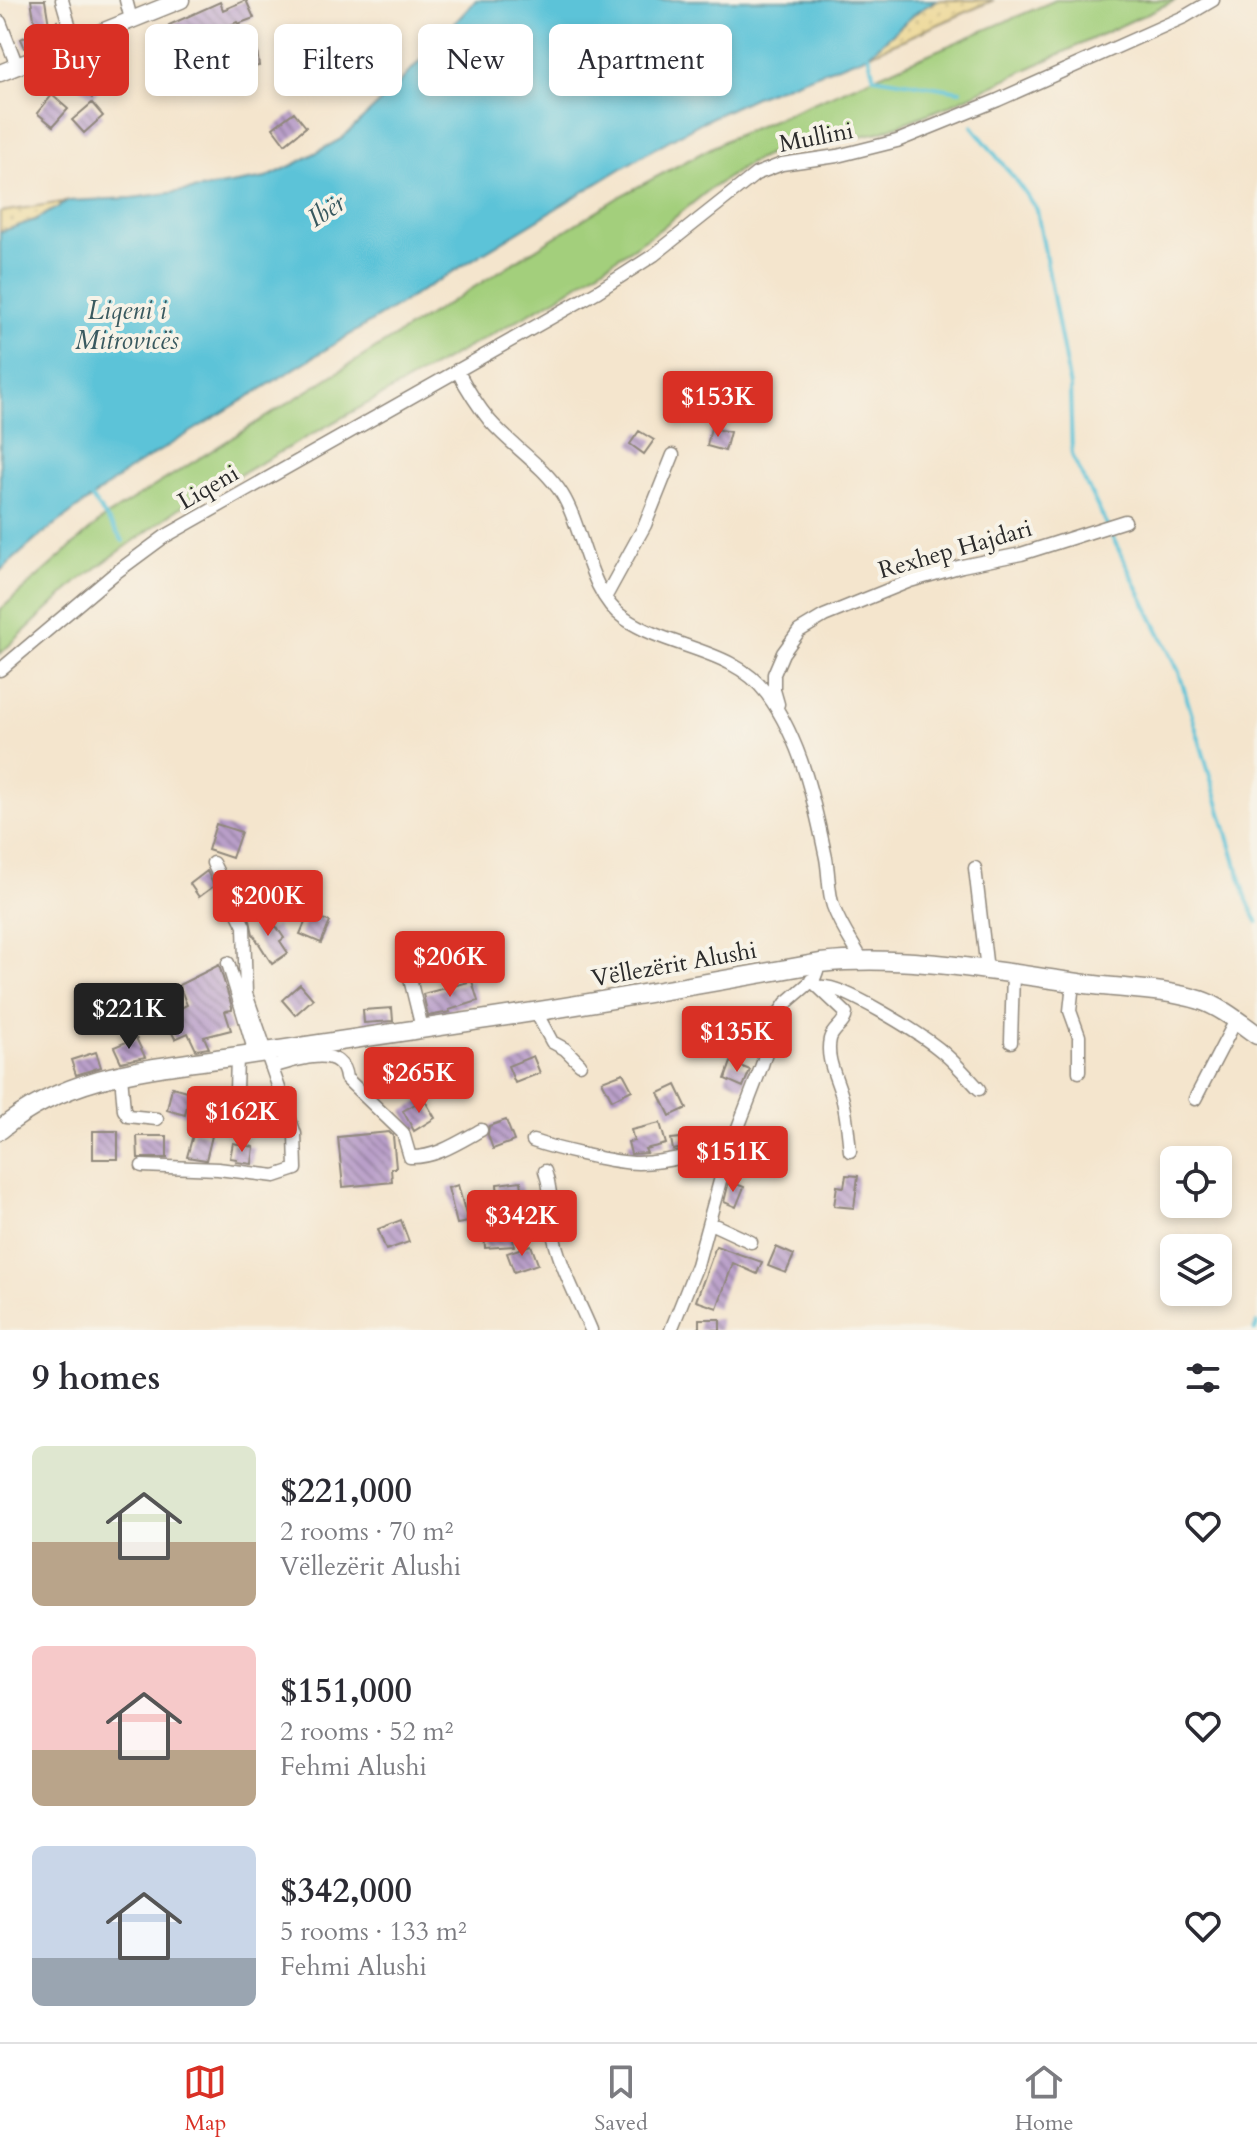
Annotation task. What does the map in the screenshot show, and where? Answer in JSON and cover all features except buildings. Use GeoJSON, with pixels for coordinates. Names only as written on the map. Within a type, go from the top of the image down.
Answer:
{"type":"FeatureCollection","features":[{"type":"Feature","properties":{"kind":"main road","name":"Vëllezërit Alushi"},"geometry":{"type":"LineString","coordinates":[[0,1130],[18,1115],[57,1093],[91,1080],[258,1057],[422,1028],[817,977],[862,960],[951,964],[1178,995],[1203,1001],[1257,1035]]}},
{"type":"Feature","properties":{"kind":"street"},"geometry":{"type":"LineString","coordinates":[[62,0],[69,24]]}},
{"type":"Feature","properties":{"kind":"street"},"geometry":{"type":"LineString","coordinates":[[126,0],[131,19]]}},
{"type":"Feature","properties":{"kind":"street"},"geometry":{"type":"LineString","coordinates":[[119,24],[181,0]]}},
{"type":"Feature","properties":{"kind":"street","name":"Mullini"},"geometry":{"type":"LineString","coordinates":[[457,370],[632,269],[756,174],[782,164],[837,156],[897,141],[998,100],[1184,17],[1213,0]]}},
{"type":"Feature","properties":{"kind":"street"},"geometry":{"type":"LineString","coordinates":[[0,22],[17,66]]}},
{"type":"Feature","properties":{"kind":"street"},"geometry":{"type":"LineString","coordinates":[[0,73],[24,63]]}},
{"type":"Feature","properties":{"kind":"street","name":"Rexhep Hajdari"},"geometry":{"type":"LineString","coordinates":[[457,370],[490,421],[541,467],[563,496],[592,568],[621,617],[644,630],[712,655],[755,678],[782,715]]}},
{"type":"Feature","properties":{"kind":"street","name":"Liqeni"},"geometry":{"type":"LineString","coordinates":[[0,670],[114,574],[164,537],[457,370]]}},
{"type":"Feature","properties":{"kind":"street"},"geometry":{"type":"LineString","coordinates":[[606,596],[645,525],[673,455]]}},
{"type":"Feature","properties":{"kind":"street","name":"Rexhep Hajdari"},"geometry":{"type":"LineString","coordinates":[[862,960],[832,905],[827,861],[807,775],[774,690],[774,674],[783,653],[799,631],[824,616],[910,581],[1021,554],[1125,521]]}},
{"type":"Feature","properties":{"kind":"street"},"geometry":{"type":"LineString","coordinates":[[213,863],[244,926],[246,994],[258,1057],[235,1126]]}},
{"type":"Feature","properties":{"kind":"street"},"geometry":{"type":"LineString","coordinates":[[975,868],[987,970]]}},
{"type":"Feature","properties":{"kind":"street"},"geometry":{"type":"LineString","coordinates":[[142,1166],[218,1169],[275,1176],[296,1169],[295,1134],[258,1057],[228,963]]}},
{"type":"Feature","properties":{"kind":"street"},"geometry":{"type":"LineString","coordinates":[[1011,1042],[1013,973]]}},
{"type":"Feature","properties":{"kind":"street"},"geometry":{"type":"LineString","coordinates":[[817,977],[825,985],[842,991],[911,1030],[946,1055],[979,1089]]}},
{"type":"Feature","properties":{"kind":"street"},"geometry":{"type":"LineString","coordinates":[[671,1330],[684,1302],[732,1144],[778,1015],[786,1003],[817,977]]}},
{"type":"Feature","properties":{"kind":"street"},"geometry":{"type":"LineString","coordinates":[[817,977],[846,1013],[845,1020],[831,1036],[830,1047],[833,1071],[843,1100],[850,1151]]}},
{"type":"Feature","properties":{"kind":"street"},"geometry":{"type":"LineString","coordinates":[[410,979],[422,1028]]}},
{"type":"Feature","properties":{"kind":"street"},"geometry":{"type":"LineString","coordinates":[[1073,983],[1070,1011],[1079,1036],[1079,1072]]}},
{"type":"Feature","properties":{"kind":"street"},"geometry":{"type":"LineString","coordinates":[[536,1012],[552,1042],[565,1049],[580,1064]]}},
{"type":"Feature","properties":{"kind":"street"},"geometry":{"type":"LineString","coordinates":[[1195,1099],[1236,1020]]}},
{"type":"Feature","properties":{"kind":"street","name":"Vëllezërit Alushi"},"geometry":{"type":"LineString","coordinates":[[258,1057],[314,1056],[337,1061],[345,1069],[346,1078],[403,1133],[410,1157],[443,1150],[481,1130]]}},
{"type":"Feature","properties":{"kind":"street"},"geometry":{"type":"LineString","coordinates":[[121,1075],[124,1110],[128,1116],[157,1119]]}},
{"type":"Feature","properties":{"kind":"street"},"geometry":{"type":"LineString","coordinates":[[533,1141],[636,1163],[687,1157],[732,1144]]}},
{"type":"Feature","properties":{"kind":"street"},"geometry":{"type":"LineString","coordinates":[[545,1171],[553,1198],[552,1230],[565,1270],[591,1330]]}},
{"type":"Feature","properties":{"kind":"street"},"geometry":{"type":"LineString","coordinates":[[710,1223],[751,1242]]}},
{"type":"Feature","properties":{"kind":"sand"},"geometry":{"type":"Polygon","coordinates":[[[936,0],[994,0],[868,55],[917,12],[936,0]]]}},
{"type":"Feature","properties":{"kind":"sand"},"geometry":{"type":"Polygon","coordinates":[[[69,201],[35,220],[0,232],[0,212],[69,201]]]}},
{"type":"Feature","properties":{"kind":"green space"},"geometry":{"type":"Polygon","coordinates":[[[1056,0],[1176,0],[946,107],[880,132],[784,147],[750,163],[709,190],[659,230],[557,298],[178,509],[77,582],[0,654],[0,610],[105,517],[622,195],[728,139],[1056,0]]]}},
{"type":"Feature","properties":{"kind":"water","name":"Liqeni i Mitrovicës"},"geometry":{"type":"Polygon","coordinates":[[[476,0],[936,0],[917,12],[868,55],[755,97],[650,151],[132,468],[40,536],[0,571],[0,232],[35,220],[69,201],[132,198],[266,178],[341,139],[387,96],[402,96],[402,80],[418,63],[418,96],[533,96],[533,24],[454,24],[476,0]]]}},
{"type":"Feature","properties":{"kind":"waterway"},"geometry":{"type":"LineString","coordinates":[[868,55],[874,77],[960,91]]}},
{"type":"Feature","properties":{"kind":"waterway"},"geometry":{"type":"LineString","coordinates":[[972,126],[1037,210],[1070,387],[1072,455],[1179,672],[1247,900],[1257,922]]}},
{"type":"Feature","properties":{"kind":"waterway"},"geometry":{"type":"LineString","coordinates":[[91,497],[123,541]]}},
{"type":"Feature","properties":{"kind":"waterway"},"geometry":{"type":"LineString","coordinates":[[1255,1330],[1257,1323]]}},
{"type":"Feature","properties":{"kind":"water label","name":"Ibër"},"geometry":{"type":"Point","coordinates":[326,210]}}]}
